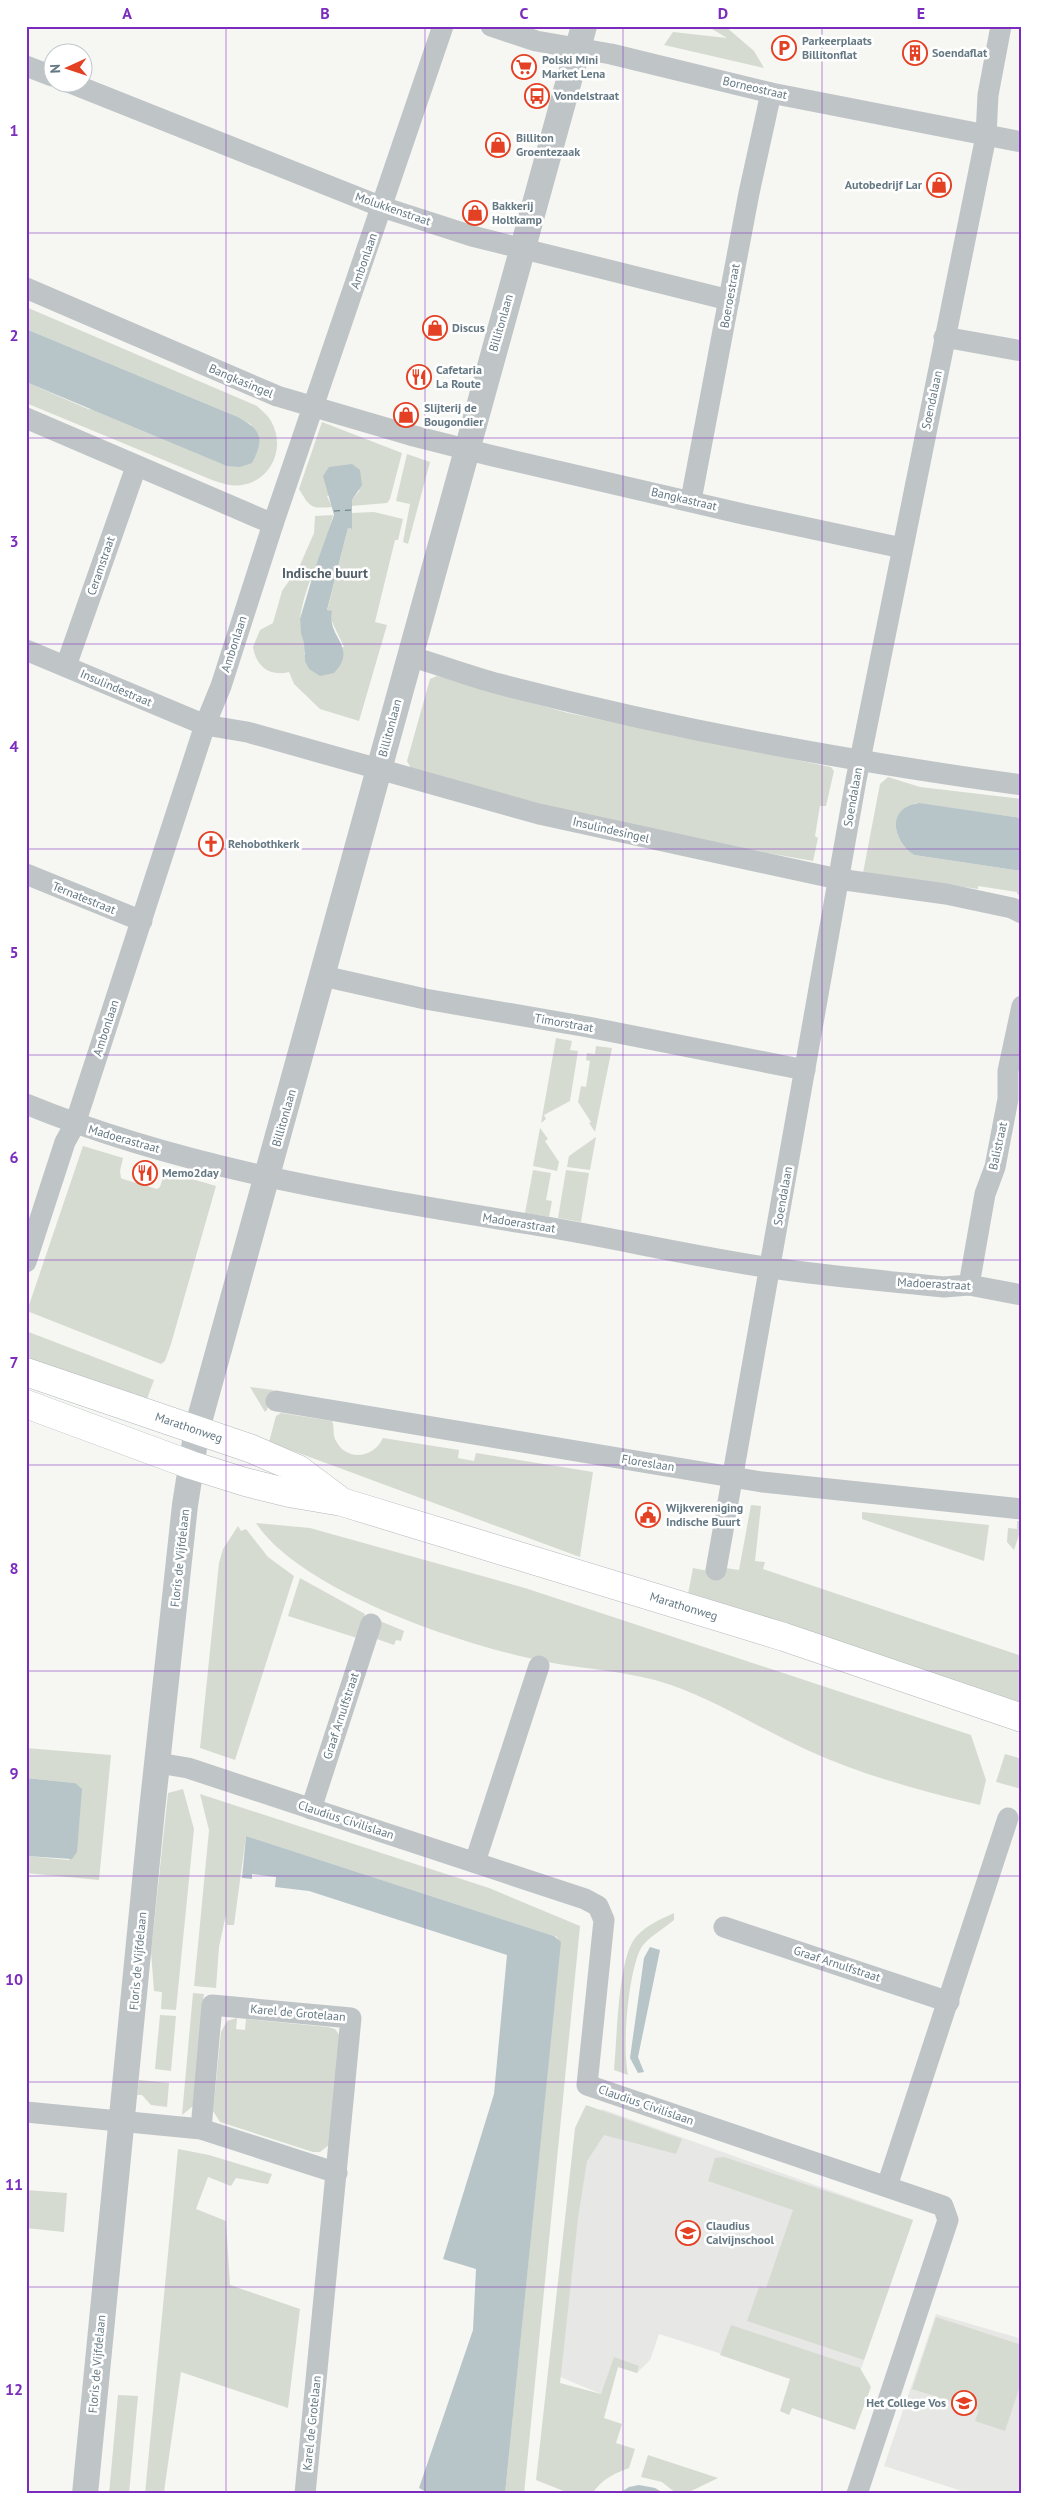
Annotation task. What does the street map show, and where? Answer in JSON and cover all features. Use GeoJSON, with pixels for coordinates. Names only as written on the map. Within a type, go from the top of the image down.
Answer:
{"type":"FeatureCollection","features":[{"type":"Feature","properties":{"kind":"main road","name":"Marathonweg"},"geometry":{"type":"LineString","coordinates":[[26,1372],[252,1449],[298,1469],[342,1502]]}},
{"type":"Feature","properties":{"kind":"main road","name":"Marathonweg"},"geometry":{"type":"LineString","coordinates":[[26,1404],[191,1465],[245,1482],[289,1493],[342,1502],[784,1637],[1022,1718]]}},
{"type":"Feature","properties":{"kind":"street","name":"Ambonlaan"},"geometry":{"type":"LineString","coordinates":[[26,1262],[65,1142],[75,1124],[272,524],[315,406],[443,26]]}},
{"type":"Feature","properties":{"kind":"street","name":"Borneostraat"},"geometry":{"type":"LineString","coordinates":[[491,26],[536,41],[581,37],[611,54],[771,93],[1022,142]]}},
{"type":"Feature","properties":{"kind":"street","name":"Soendalaan"},"geometry":{"type":"LineString","coordinates":[[716,1570],[730,1477],[770,1268],[838,879],[944,337],[986,136],[988,94],[1001,26]]}},
{"type":"Feature","properties":{"kind":"street","name":"Billitonlaan"},"geometry":{"type":"LineString","coordinates":[[197,1429],[581,37]]}},
{"type":"Feature","properties":{"kind":"street"},"geometry":{"type":"LineString","coordinates":[[26,66],[42,72]]}},
{"type":"Feature","properties":{"kind":"street","name":"Molukkenstraat"},"geometry":{"type":"LineString","coordinates":[[92,92],[382,207],[472,236],[729,300]]}},
{"type":"Feature","properties":{"kind":"street","name":"Boeroestraat"},"geometry":{"type":"LineString","coordinates":[[691,500],[749,193],[771,93]]}},
{"type":"Feature","properties":{"kind":"street","name":"Bangkasingel"},"geometry":{"type":"LineString","coordinates":[[26,288],[277,396],[410,435],[466,449]]}},
{"type":"Feature","properties":{"kind":"street"},"geometry":{"type":"LineString","coordinates":[[944,337],[1022,351]]}},
{"type":"Feature","properties":{"kind":"street"},"geometry":{"type":"LineString","coordinates":[[26,418],[272,524]]}},
{"type":"Feature","properties":{"kind":"street","name":"Bangkastraat"},"geometry":{"type":"LineString","coordinates":[[466,449],[691,500],[743,514],[902,548]]}},
{"type":"Feature","properties":{"kind":"street","name":"Ceramstraat"},"geometry":{"type":"LineString","coordinates":[[66,666],[136,467]]}},
{"type":"Feature","properties":{"kind":"street","name":"Insulindestraat"},"geometry":{"type":"LineString","coordinates":[[26,650],[205,726]]}},
{"type":"Feature","properties":{"kind":"street"},"geometry":{"type":"LineString","coordinates":[[409,656],[496,683],[706,733],[860,762],[1022,785]]}},
{"type":"Feature","properties":{"kind":"street","name":"Insulindesingel"},"geometry":{"type":"LineString","coordinates":[[205,726],[248,732],[538,814],[838,879],[946,894],[1012,908],[1022,913]]}},
{"type":"Feature","properties":{"kind":"street","name":"Ternatestraat"},"geometry":{"type":"LineString","coordinates":[[26,874],[142,920]]}},
{"type":"Feature","properties":{"kind":"street","name":"Timorstraat"},"geometry":{"type":"LineString","coordinates":[[323,976],[425,999],[588,1027],[805,1070]]}},
{"type":"Feature","properties":{"kind":"street","name":"Balistraat"},"geometry":{"type":"LineString","coordinates":[[969,1285],[985,1194],[1015,1099],[1008,1071],[1022,1006]]}},
{"type":"Feature","properties":{"kind":"street","name":"Madoerastraat"},"geometry":{"type":"LineString","coordinates":[[26,1104],[75,1124],[236,1171],[267,1176],[327,1191],[552,1228],[770,1268],[944,1287],[969,1285],[1022,1294]]}},
{"type":"Feature","properties":{"kind":"street","name":"Floreslaan"},"geometry":{"type":"LineString","coordinates":[[276,1401],[730,1477],[1022,1509]]}},
{"type":"Feature","properties":{"kind":"street","name":"Floris de Vijfdelaan"},"geometry":{"type":"LineString","coordinates":[[85,2494],[185,1505],[197,1429]]}},
{"type":"Feature","properties":{"kind":"street","name":"Graaf Arnulfstraat"},"geometry":{"type":"LineString","coordinates":[[311,1809],[371,1624]]}},
{"type":"Feature","properties":{"kind":"street"},"geometry":{"type":"LineString","coordinates":[[476,1862],[539,1666]]}},
{"type":"Feature","properties":{"kind":"street","name":"Claudius Civilislaan"},"geometry":{"type":"LineString","coordinates":[[158,1763],[188,1768],[476,1862],[585,1899],[598,1906],[604,1920],[587,2085],[944,2206],[948,2220],[857,2494]]}},
{"type":"Feature","properties":{"kind":"street"},"geometry":{"type":"LineString","coordinates":[[887,2186],[1008,1818]]}},
{"type":"Feature","properties":{"kind":"street","name":"Graaf Arnulfstraat"},"geometry":{"type":"LineString","coordinates":[[724,1927],[949,2002]]}},
{"type":"Feature","properties":{"kind":"street","name":"Karel de Grotelaan"},"geometry":{"type":"LineString","coordinates":[[201,2129],[212,2005],[351,2018],[305,2494]]}},
{"type":"Feature","properties":{"kind":"street"},"geometry":{"type":"LineString","coordinates":[[26,2112],[201,2129],[337,2173]]}},
{"type":"Feature","properties":{"kind":"shaded area"},"geometry":{"type":"Polygon","coordinates":[[[707,26],[726,27],[754,51],[764,68],[664,45],[673,32],[727,38],[707,26]]]}},
{"type":"Feature","properties":{"kind":"shaded area"},"geometry":{"type":"Polygon","coordinates":[[[26,307],[257,406],[269,418],[276,433],[276,452],[268,470],[252,482],[242,485],[230,485],[212,480],[26,403],[26,382],[88,409],[252,425],[238,417],[26,329],[26,307]]]}},
{"type":"Feature","properties":{"kind":"shaded area"},"geometry":{"type":"Polygon","coordinates":[[[26,329],[238,417],[252,426],[258,436],[259,447],[252,463],[240,467],[227,466],[26,382],[26,329]]]}},
{"type":"Feature","properties":{"kind":"shaded area"},"geometry":{"type":"Polygon","coordinates":[[[322,422],[402,453],[390,499],[387,503],[351,506],[352,500],[360,490],[327,496],[332,507],[319,508],[308,503],[299,489],[322,422]]]}},
{"type":"Feature","properties":{"kind":"shaded area"},"geometry":{"type":"Polygon","coordinates":[[[407,454],[430,462],[408,544],[403,542],[410,504],[396,501],[407,454]]]}},
{"type":"Feature","properties":{"kind":"shaded area"},"geometry":{"type":"Polygon","coordinates":[[[352,464],[360,470],[362,485],[352,500],[352,529],[348,528],[327,610],[332,611],[331,620],[343,649],[343,656],[341,664],[334,673],[320,676],[309,669],[305,661],[300,619],[316,565],[334,515],[323,476],[329,467],[352,464]]]}},
{"type":"Feature","properties":{"kind":"shaded area"},"geometry":{"type":"Polygon","coordinates":[[[374,512],[403,519],[398,540],[395,540],[375,622],[387,625],[359,721],[320,709],[294,684],[289,672],[275,673],[260,665],[253,647],[260,630],[273,623],[282,591],[300,565],[314,533],[315,516],[333,515],[304,600],[300,618],[305,650],[304,655],[344,647],[327,611],[348,528],[352,529],[351,513],[374,512]]]}},
{"type":"Feature","properties":{"kind":"shaded area"},"geometry":{"type":"Polygon","coordinates":[[[437,676],[568,713],[831,767],[834,771],[826,806],[820,806],[815,836],[818,838],[813,861],[690,839],[544,805],[411,768],[407,761],[430,679],[437,676]]]}},
{"type":"Feature","properties":{"kind":"shaded area"},"geometry":{"type":"Polygon","coordinates":[[[888,777],[920,787],[1022,799],[1022,818],[915,803],[899,815],[896,827],[901,842],[914,855],[1022,871],[1022,896],[1017,894],[1017,892],[978,886],[978,889],[863,873],[880,784],[888,777]]]}},
{"type":"Feature","properties":{"kind":"shaded area"},"geometry":{"type":"Polygon","coordinates":[[[919,803],[1022,818],[1022,871],[914,855],[901,841],[896,825],[901,811],[908,806],[919,803]]]}},
{"type":"Feature","properties":{"kind":"shaded area"},"geometry":{"type":"Polygon","coordinates":[[[556,1038],[572,1041],[570,1050],[578,1051],[570,1101],[544,1115],[546,1119],[541,1123],[556,1038]]]}},
{"type":"Feature","properties":{"kind":"shaded area"},"geometry":{"type":"Polygon","coordinates":[[[596,1046],[612,1048],[595,1132],[578,1102],[581,1086],[586,1087],[590,1061],[586,1060],[587,1053],[595,1054],[596,1046]]]}},
{"type":"Feature","properties":{"kind":"shaded area"},"geometry":{"type":"Polygon","coordinates":[[[540,1128],[548,1139],[545,1141],[559,1162],[557,1171],[533,1166],[540,1128]]]}},
{"type":"Feature","properties":{"kind":"shaded area"},"geometry":{"type":"Polygon","coordinates":[[[596,1137],[590,1170],[567,1167],[569,1156],[596,1137]]]}},
{"type":"Feature","properties":{"kind":"shaded area"},"geometry":{"type":"Polygon","coordinates":[[[83,1146],[123,1158],[120,1171],[121,1178],[123,1179],[157,1189],[160,1187],[165,1171],[216,1186],[171,1344],[165,1361],[161,1364],[27,1311],[83,1146]]]}},
{"type":"Feature","properties":{"kind":"shaded area"},"geometry":{"type":"Polygon","coordinates":[[[533,1170],[551,1173],[546,1200],[552,1201],[549,1217],[525,1213],[533,1170]]]}},
{"type":"Feature","properties":{"kind":"shaded area"},"geometry":{"type":"Polygon","coordinates":[[[566,1170],[589,1173],[581,1222],[558,1218],[566,1170]]]}},
{"type":"Feature","properties":{"kind":"shaded area"},"geometry":{"type":"Polygon","coordinates":[[[26,1331],[154,1380],[147,1399],[26,1357],[26,1331]]]}},
{"type":"Feature","properties":{"kind":"shaded area"},"geometry":{"type":"Polygon","coordinates":[[[250,1387],[273,1390],[265,1412],[250,1387]]]}},
{"type":"Feature","properties":{"kind":"shaded area"},"geometry":{"type":"Polygon","coordinates":[[[281,1413],[332,1421],[336,1441],[341,1448],[353,1455],[360,1455],[373,1450],[383,1438],[459,1450],[458,1458],[474,1461],[476,1453],[593,1472],[580,1557],[269,1442],[276,1416],[281,1413]]]}},
{"type":"Feature","properties":{"kind":"shaded area"},"geometry":{"type":"Polygon","coordinates":[[[751,1505],[761,1506],[755,1561],[765,1562],[763,1569],[1022,1656],[1022,1707],[688,1594],[693,1568],[718,1573],[719,1567],[739,1570],[751,1505]]]}},
{"type":"Feature","properties":{"kind":"shaded area"},"geometry":{"type":"Polygon","coordinates":[[[862,1512],[989,1525],[984,1561],[862,1519],[862,1512]]]}},
{"type":"Feature","properties":{"kind":"shaded area"},"geometry":{"type":"Polygon","coordinates":[[[1017,1521],[1022,1521],[1022,1535],[1019,1535],[1014,1550],[1007,1542],[1008,1528],[1017,1529],[1017,1521]]]}},
{"type":"Feature","properties":{"kind":"shaded area"},"geometry":{"type":"Polygon","coordinates":[[[256,1523],[310,1528],[525,1588],[971,1735],[986,1780],[980,1805],[892,1782],[828,1759],[790,1742],[706,1699],[656,1680],[514,1655],[432,1630],[389,1613],[309,1572],[278,1548],[256,1523]]]}},
{"type":"Feature","properties":{"kind":"shaded area"},"geometry":{"type":"Polygon","coordinates":[[[238,1526],[241,1531],[246,1529],[268,1557],[294,1576],[235,1760],[200,1748],[219,1563],[223,1549],[238,1526]]]}},
{"type":"Feature","properties":{"kind":"shaded area"},"geometry":{"type":"Polygon","coordinates":[[[300,1578],[365,1614],[357,1638],[288,1616],[300,1578]]]}},
{"type":"Feature","properties":{"kind":"shaded area"},"geometry":{"type":"Polygon","coordinates":[[[380,1621],[404,1631],[401,1641],[396,1640],[394,1645],[374,1638],[380,1621]]]}},
{"type":"Feature","properties":{"kind":"shaded area"},"geometry":{"type":"Polygon","coordinates":[[[26,1748],[111,1755],[99,1880],[26,1873],[26,1856],[69,1860],[75,1783],[26,1778],[26,1748]]]}},
{"type":"Feature","properties":{"kind":"shaded area"},"geometry":{"type":"Polygon","coordinates":[[[1005,1754],[1022,1759],[1022,1789],[996,1782],[1005,1754]]]}},
{"type":"Feature","properties":{"kind":"shaded area"},"geometry":{"type":"Polygon","coordinates":[[[26,1778],[75,1783],[82,1789],[77,1852],[72,1859],[26,1856],[26,1778]]]}},
{"type":"Feature","properties":{"kind":"shaded area"},"geometry":{"type":"Polygon","coordinates":[[[183,1789],[194,1829],[176,2010],[161,2009],[162,1992],[154,1991],[151,1952],[168,1793],[183,1789]]]}},
{"type":"Feature","properties":{"kind":"shaded area"},"geometry":{"type":"Polygon","coordinates":[[[200,1794],[489,1888],[580,1926],[524,2494],[505,2494],[560,1946],[557,1937],[246,1836],[234,1925],[227,1925],[226,1914],[219,1947],[216,1988],[194,1986],[209,1830],[200,1794]]]}},
{"type":"Feature","properties":{"kind":"shaded area"},"geometry":{"type":"Polygon","coordinates":[[[246,1836],[554,1936],[561,1942],[505,2494],[430,2494],[419,2488],[473,2330],[476,2269],[443,2259],[494,2094],[507,1955],[309,1891],[275,1887],[276,1877],[252,1874],[252,1879],[242,1878],[246,1836]]]}},
{"type":"Feature","properties":{"kind":"shaded area"},"geometry":{"type":"Polygon","coordinates":[[[674,1913],[674,1920],[644,1944],[636,1959],[627,2010],[626,2063],[628,2075],[614,2070],[621,1984],[628,1952],[633,1941],[641,1932],[651,1924],[674,1913]]]}},
{"type":"Feature","properties":{"kind":"shaded area"},"geometry":{"type":"Polygon","coordinates":[[[650,1947],[660,1950],[638,2057],[644,2072],[638,2073],[630,2058],[644,1958],[650,1947]]]}},
{"type":"Feature","properties":{"kind":"shaded area"},"geometry":{"type":"Polygon","coordinates":[[[193,1993],[204,1994],[193,2106],[182,2115],[193,1993]]]}},
{"type":"Feature","properties":{"kind":"shaded area"},"geometry":{"type":"Polygon","coordinates":[[[160,2015],[176,2016],[171,2071],[155,2069],[160,2015]]]}},
{"type":"Feature","properties":{"kind":"shaded area"},"geometry":{"type":"Polygon","coordinates":[[[237,2018],[236,2029],[245,2030],[246,2019],[328,2027],[335,2029],[340,2036],[329,2145],[320,2152],[313,2152],[220,2122],[213,2111],[221,2032],[227,2021],[237,2018]]]}},
{"type":"Feature","properties":{"kind":"shaded area"},"geometry":{"type":"Polygon","coordinates":[[[139,2080],[169,2083],[167,2107],[151,2105],[142,2095],[137,2095],[139,2080]]]}},
{"type":"Feature","properties":{"kind":"shaded area"},"geometry":{"type":"Polygon","coordinates":[[[586,2105],[682,2139],[676,2154],[604,2135],[587,2161],[578,2218],[560,2383],[601,2394],[614,2357],[639,2366],[637,2373],[618,2367],[604,2418],[622,2424],[616,2443],[635,2449],[629,2468],[608,2478],[592,2494],[571,2494],[536,2480],[575,2128],[586,2105]]]}},
{"type":"Feature","properties":{"kind":"shaded area"},"geometry":{"type":"Polygon","coordinates":[[[602,2109],[913,2220],[852,2395],[659,2334],[650,2360],[637,2373],[618,2367],[601,2394],[553,2374],[578,2128],[602,2109]]]}},
{"type":"Feature","properties":{"kind":"shaded area"},"geometry":{"type":"Polygon","coordinates":[[[178,2149],[209,2155],[272,2174],[268,2184],[236,2178],[231,2186],[208,2177],[196,2209],[226,2221],[230,2285],[300,2309],[288,2408],[181,2372],[164,2492],[167,2494],[145,2494],[178,2149]]]}},
{"type":"Feature","properties":{"kind":"shaded area"},"geometry":{"type":"Polygon","coordinates":[[[724,2157],[913,2220],[864,2360],[747,2321],[759,2287],[766,2288],[793,2210],[708,2181],[715,2158],[724,2157]]]}},
{"type":"Feature","properties":{"kind":"shaded area"},"geometry":{"type":"Polygon","coordinates":[[[26,2190],[67,2193],[64,2232],[26,2228],[26,2190]]]}},
{"type":"Feature","properties":{"kind":"shaded area","name":"Het College Vos"},"geometry":{"type":"Polygon","coordinates":[[[936,2314],[1022,2339],[1022,2494],[971,2494],[884,2466],[936,2314]]]}},
{"type":"Feature","properties":{"kind":"shaded area"},"geometry":{"type":"Polygon","coordinates":[[[936,2317],[1022,2345],[1022,2380],[1005,2431],[975,2421],[979,2410],[912,2389],[936,2317]]]}},
{"type":"Feature","properties":{"kind":"shaded area"},"geometry":{"type":"Polygon","coordinates":[[[731,2325],[860,2368],[871,2387],[855,2430],[792,2408],[789,2415],[780,2411],[790,2379],[720,2355],[731,2325]]]}},
{"type":"Feature","properties":{"kind":"shaded area"},"geometry":{"type":"Polygon","coordinates":[[[118,2395],[138,2396],[129,2494],[109,2494],[118,2395]]]}},
{"type":"Feature","properties":{"kind":"shaded area"},"geometry":{"type":"Polygon","coordinates":[[[648,2455],[718,2478],[685,2494],[677,2494],[662,2482],[641,2477],[648,2455]]]}},
{"type":"Feature","properties":{"kind":"shaded area"},"geometry":{"type":"Polygon","coordinates":[[[639,2485],[655,2488],[665,2494],[618,2494],[629,2487],[639,2485]]]}},
{"type":"Feature","properties":{"kind":"ferry route"},"geometry":{"type":"LineString","coordinates":[[334,511],[351,510]]}},
{"type":"Feature","properties":{"kind":"place","name":"Parkeerplaats Billitonflat"},"geometry":{"type":"Point","coordinates":[784,48]}},
{"type":"Feature","properties":{"kind":"place","name":"Soendaflat"},"geometry":{"type":"Point","coordinates":[915,53]}},
{"type":"Feature","properties":{"kind":"place","name":"Polski Mini Market Lena"},"geometry":{"type":"Point","coordinates":[524,67]}},
{"type":"Feature","properties":{"kind":"place","name":"Vondelstraat"},"geometry":{"type":"Point","coordinates":[537,96]}},
{"type":"Feature","properties":{"kind":"place","name":"Billiton Groentezaak"},"geometry":{"type":"Point","coordinates":[498,145]}},
{"type":"Feature","properties":{"kind":"place","name":"Autobedrijf Lar"},"geometry":{"type":"Point","coordinates":[939,185]}},
{"type":"Feature","properties":{"kind":"place","name":"Bakkerij Holtkamp"},"geometry":{"type":"Point","coordinates":[475,213]}},
{"type":"Feature","properties":{"kind":"place","name":"Discus"},"geometry":{"type":"Point","coordinates":[435,328]}},
{"type":"Feature","properties":{"kind":"place","name":"Cafetaria La Route"},"geometry":{"type":"Point","coordinates":[419,377]}},
{"type":"Feature","properties":{"kind":"place","name":"Slijterij de Bougondier"},"geometry":{"type":"Point","coordinates":[406,415]}},
{"type":"Feature","properties":{"kind":"place","name":"Rehobothkerk"},"geometry":{"type":"Point","coordinates":[211,844]}},
{"type":"Feature","properties":{"kind":"place","name":"Memo2day"},"geometry":{"type":"Point","coordinates":[145,1173]}},
{"type":"Feature","properties":{"kind":"place","name":"Wijkvereniging Indische Buurt"},"geometry":{"type":"Point","coordinates":[648,1515]}},
{"type":"Feature","properties":{"kind":"place","name":"Claudius Calvijnschool"},"geometry":{"type":"Point","coordinates":[688,2233]}},
{"type":"Feature","properties":{"kind":"place","name":"Het College Vos"},"geometry":{"type":"Point","coordinates":[964,2403]}},
{"type":"Feature","properties":{"kind":"district","name":"Indische buurt"},"geometry":{"type":"Point","coordinates":[325,573]}}]}
